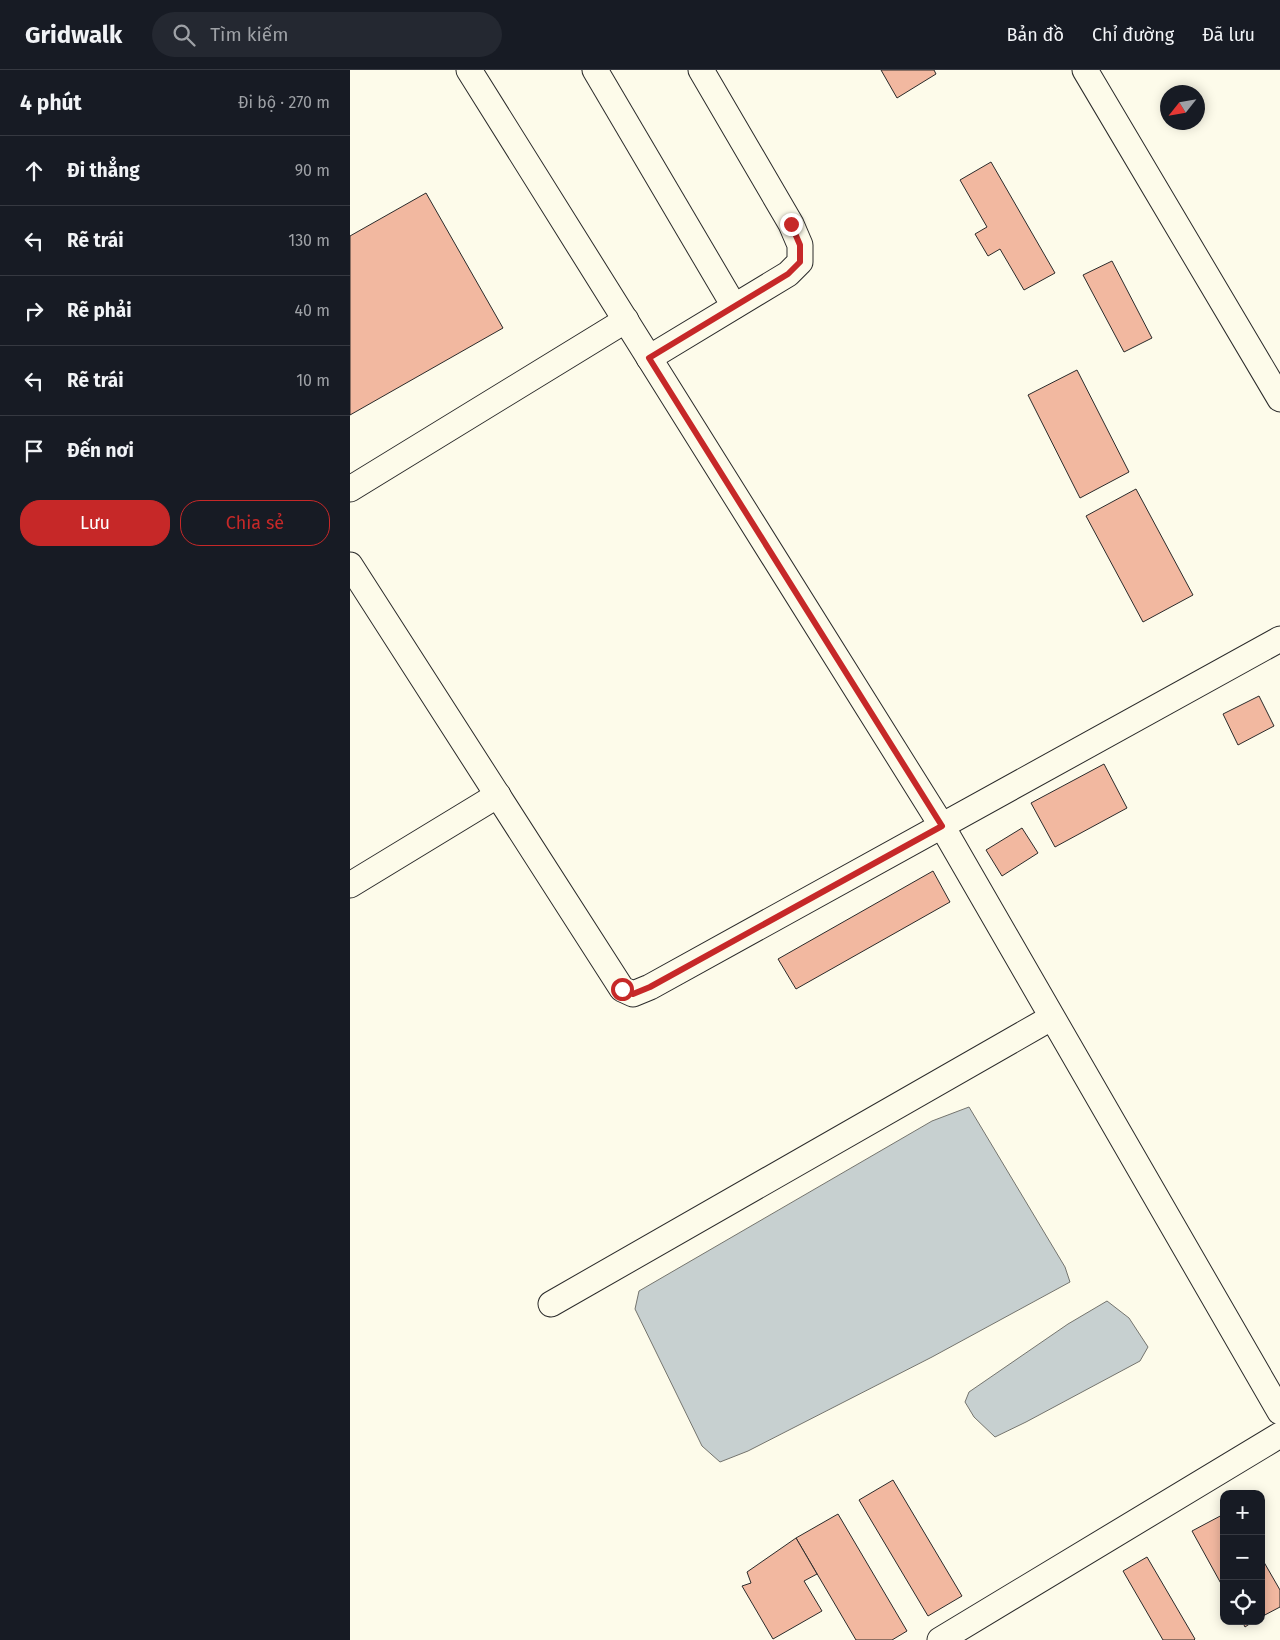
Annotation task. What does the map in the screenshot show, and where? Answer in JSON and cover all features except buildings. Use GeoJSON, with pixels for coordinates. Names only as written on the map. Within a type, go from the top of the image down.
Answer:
{"type":"FeatureCollection","features":[{"type":"Feature","properties":{"kind":"street"},"geometry":{"type":"LineString","coordinates":[[469,70],[942,826],[1051,1018],[1280,1412]]}},
{"type":"Feature","properties":{"kind":"street"},"geometry":{"type":"LineString","coordinates":[[595,70],[734,306]]}},
{"type":"Feature","properties":{"kind":"street"},"geometry":{"type":"LineString","coordinates":[[649,358],[788,274],[800,262],[800,245],[791,224],[701,70]]}},
{"type":"Feature","properties":{"kind":"street"},"geometry":{"type":"LineString","coordinates":[[1085,70],[1280,399]]}},
{"type":"Feature","properties":{"kind":"street"},"geometry":{"type":"LineString","coordinates":[[350,489],[626,320]]}},
{"type":"Feature","properties":{"kind":"street"},"geometry":{"type":"LineString","coordinates":[[350,565],[622,989],[633,994],[650,987],[1280,639]]}},
{"type":"Feature","properties":{"kind":"street"},"geometry":{"type":"LineString","coordinates":[[350,885],[498,795]]}},
{"type":"Feature","properties":{"kind":"street"},"geometry":{"type":"LineString","coordinates":[[551,1304],[1051,1018]]}},
{"type":"Feature","properties":{"kind":"street"},"geometry":{"type":"LineString","coordinates":[[940,1640],[1280,1435]]}},
{"type":"Feature","properties":{"kind":"shaded area"},"geometry":{"type":"Polygon","coordinates":[[[969,1107],[1065,1267],[1070,1282],[932,1357],[748,1451],[720,1462],[702,1446],[635,1309],[639,1291],[932,1121],[969,1107]]]}},
{"type":"Feature","properties":{"kind":"shaded area"},"geometry":{"type":"Polygon","coordinates":[[[1107,1301],[1129,1318],[1148,1347],[1140,1361],[995,1437],[974,1417],[965,1402],[969,1392],[1068,1324],[1107,1301]]]}},
{"type":"Feature","properties":{"kind":"route"},"geometry":{"type":"LineString","coordinates":[[622,989],[633,994],[650,987],[942,826],[649,358],[788,274],[800,262],[800,245],[791,224]]}}]}
